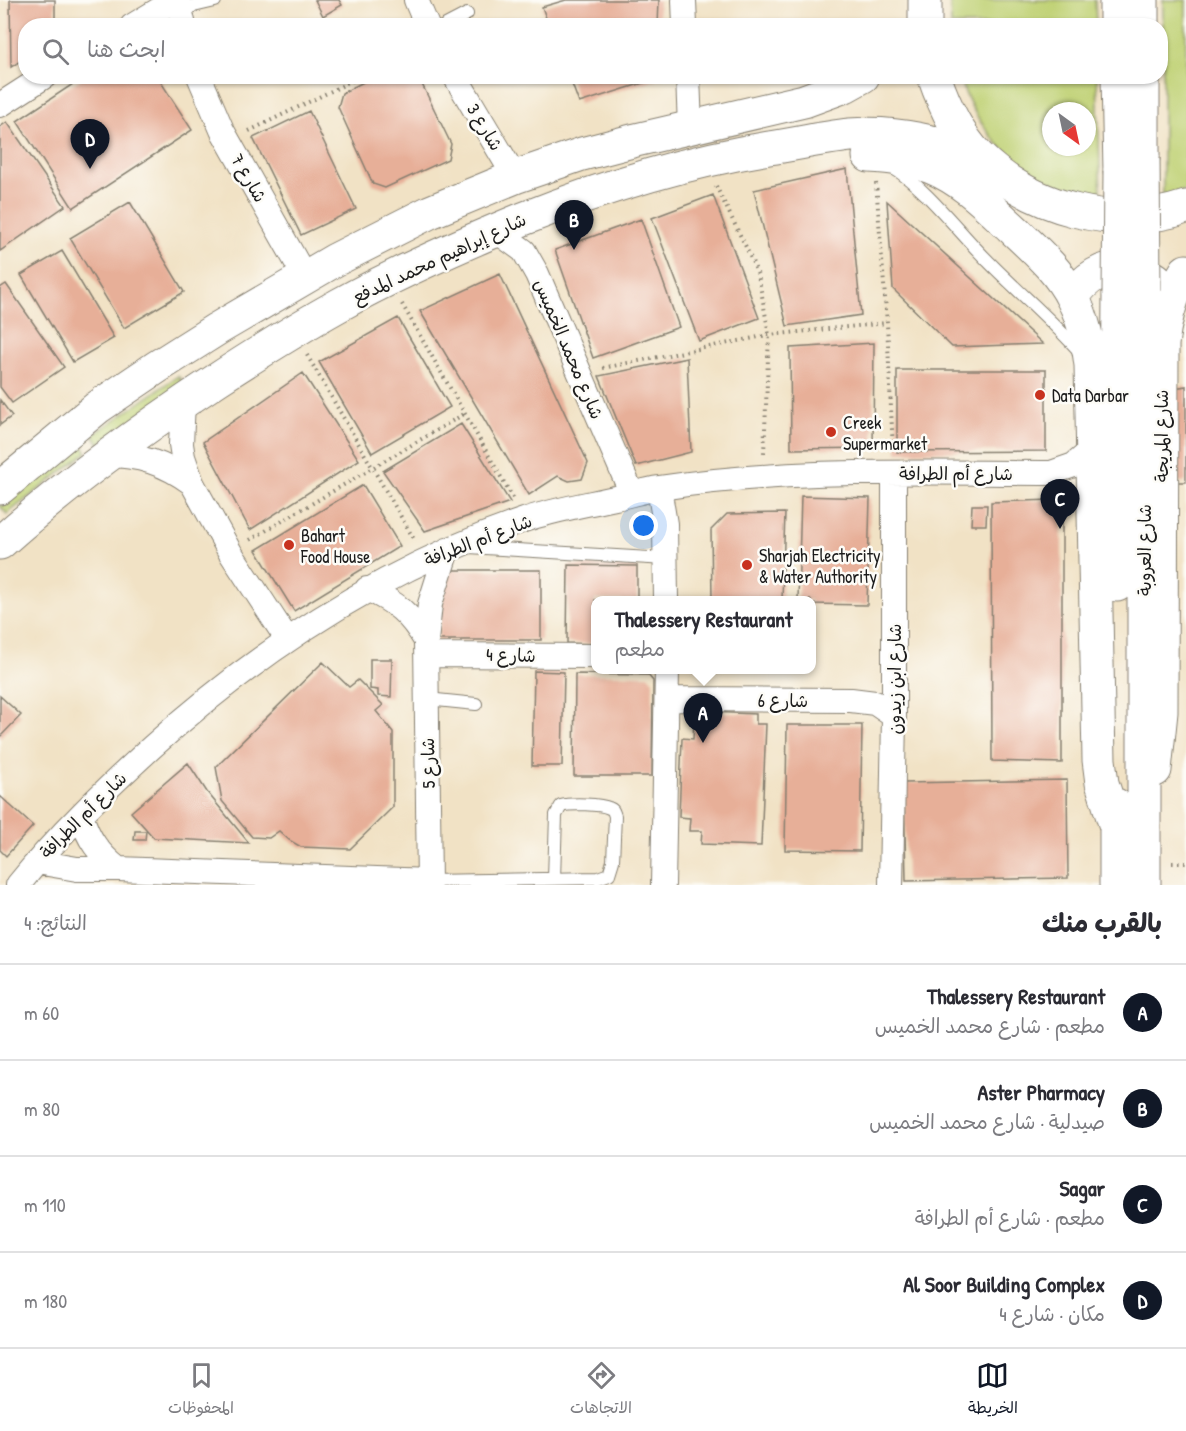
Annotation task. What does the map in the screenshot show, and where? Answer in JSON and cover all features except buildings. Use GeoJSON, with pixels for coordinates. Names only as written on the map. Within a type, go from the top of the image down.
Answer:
{"type":"FeatureCollection","features":[{"type":"Feature","properties":{"kind":"main road"},"geometry":{"type":"LineString","coordinates":[[1116,0],[1116,18]]}},
{"type":"Feature","properties":{"kind":"main road"},"geometry":{"type":"LineString","coordinates":[[1142,0],[1143,18]]}},
{"type":"Feature","properties":{"kind":"main road"},"geometry":{"type":"LineString","coordinates":[[0,488],[98,407],[156,367],[305,277],[381,235],[515,177],[582,154],[825,95],[847,84]]}},
{"type":"Feature","properties":{"kind":"main road"},"geometry":{"type":"LineString","coordinates":[[937,84],[944,104],[959,131],[978,156],[1005,178],[1036,196],[1069,210],[1104,216],[1140,217],[1186,207]]}},
{"type":"Feature","properties":{"kind":"main road","name":"شارع العروبة"},"geometry":{"type":"LineString","coordinates":[[1116,885],[1129,823],[1155,288],[1119,84]]}},
{"type":"Feature","properties":{"kind":"main road","name":"شارع العروبة"},"geometry":{"type":"LineString","coordinates":[[1132,165],[1142,84]]}},
{"type":"Feature","properties":{"kind":"main road"},"geometry":{"type":"LineString","coordinates":[[635,178],[648,162],[659,154],[703,143],[709,139],[714,134],[705,124]]}},
{"type":"Feature","properties":{"kind":"main road","name":"شارع إبراهيم محمد المدفع"},"geometry":{"type":"LineString","coordinates":[[0,543],[106,455],[293,331],[388,279],[480,236],[600,189],[635,178],[702,160],[802,143],[852,135],[878,134],[929,141],[978,156]]}},
{"type":"Feature","properties":{"kind":"main road"},"geometry":{"type":"LineString","coordinates":[[802,143],[849,154],[898,158],[944,173],[963,184],[1040,254],[1073,297],[1082,319],[1092,364],[1099,760],[1105,794],[1129,823]]}},
{"type":"Feature","properties":{"kind":"main road"},"geometry":{"type":"LineString","coordinates":[[1073,297],[1086,280],[1117,267],[1139,269],[1166,288],[1155,288]]}},
{"type":"Feature","properties":{"kind":"main road","name":"شارع المريجة"},"geometry":{"type":"LineString","coordinates":[[1129,823],[1156,766],[1161,712],[1161,361],[1164,328],[1155,288]]}},
{"type":"Feature","properties":{"kind":"main road","name":"شارع العروبة"},"geometry":{"type":"LineString","coordinates":[[1129,823],[1144,885]]}},
{"type":"Feature","properties":{"kind":"street"},"geometry":{"type":"LineString","coordinates":[[416,0],[424,18]]}},
{"type":"Feature","properties":{"kind":"street"},"geometry":{"type":"LineString","coordinates":[[684,0],[685,18]]}},
{"type":"Feature","properties":{"kind":"street"},"geometry":{"type":"LineString","coordinates":[[155,18],[180,9]]}},
{"type":"Feature","properties":{"kind":"street"},"geometry":{"type":"LineString","coordinates":[[0,105],[33,84]]}},
{"type":"Feature","properties":{"kind":"street","name":"شارع 7"},"geometry":{"type":"LineString","coordinates":[[202,84],[227,141],[305,277]]}},
{"type":"Feature","properties":{"kind":"street","name":"شارع 3"},"geometry":{"type":"LineString","coordinates":[[460,84],[515,177]]}},
{"type":"Feature","properties":{"kind":"street"},"geometry":{"type":"LineString","coordinates":[[691,84],[705,124]]}},
{"type":"Feature","properties":{"kind":"street","name":"شارع محمد الخميس"},"geometry":{"type":"LineString","coordinates":[[480,236],[502,235],[524,251],[537,274],[632,494]]}},
{"type":"Feature","properties":{"kind":"street"},"geometry":{"type":"LineString","coordinates":[[183,402],[181,444],[183,458],[192,483],[230,552],[287,639]]}},
{"type":"Feature","properties":{"kind":"street","name":"شارع أم الطرافة"},"geometry":{"type":"LineString","coordinates":[[18,885],[81,815],[128,768],[229,681],[287,639],[367,589],[452,548],[525,520],[658,488],[763,477],[1051,472],[1074,465],[1093,449]]}},
{"type":"Feature","properties":{"kind":"street"},"geometry":{"type":"LineString","coordinates":[[106,455],[137,457],[152,461],[166,466],[192,483]]}},
{"type":"Feature","properties":{"kind":"street","name":"شارع أم الطرافة"},"geometry":{"type":"LineString","coordinates":[[1051,472],[1074,484],[1094,501]]}},
{"type":"Feature","properties":{"kind":"street","name":"شارع ابن زيدون"},"geometry":{"type":"LineString","coordinates":[[891,885],[894,473]]}},
{"type":"Feature","properties":{"kind":"street"},"geometry":{"type":"LineString","coordinates":[[658,488],[664,524],[666,596]]}},
{"type":"Feature","properties":{"kind":"street","name":"شارع 5"},"geometry":{"type":"LineString","coordinates":[[429,883],[426,648],[430,604],[452,548]]}},
{"type":"Feature","properties":{"kind":"street"},"geometry":{"type":"LineString","coordinates":[[367,589],[386,597],[403,609],[416,624],[426,648]]}},
{"type":"Feature","properties":{"kind":"street","name":"شارع 4"},"geometry":{"type":"LineString","coordinates":[[426,648],[591,656]]}},
{"type":"Feature","properties":{"kind":"street"},"geometry":{"type":"LineString","coordinates":[[663,885],[667,674]]}},
{"type":"Feature","properties":{"kind":"street","name":"شارع 6"},"geometry":{"type":"LineString","coordinates":[[667,699],[851,700],[874,703],[885,708],[894,716]]}},
{"type":"Feature","properties":{"kind":"street"},"geometry":{"type":"LineString","coordinates":[[81,815],[86,832],[94,846],[118,869]]}},
{"type":"Feature","properties":{"kind":"street"},"geometry":{"type":"LineString","coordinates":[[37,862],[77,869],[429,883]]}},
{"type":"Feature","properties":{"kind":"lane"},"geometry":{"type":"LineString","coordinates":[[180,9],[215,1]]}},
{"type":"Feature","properties":{"kind":"lane"},"geometry":{"type":"LineString","coordinates":[[461,18],[467,15]]}},
{"type":"Feature","properties":{"kind":"lane"},"geometry":{"type":"LineString","coordinates":[[874,156],[900,172],[914,184],[986,260],[1053,322],[1092,364]]}},
{"type":"Feature","properties":{"kind":"lane"},"geometry":{"type":"LineString","coordinates":[[452,548],[666,559]]}},
{"type":"Feature","properties":{"kind":"lane"},"geometry":{"type":"LineString","coordinates":[[427,699],[476,704]]}},
{"type":"Feature","properties":{"kind":"lane"},"geometry":{"type":"LineString","coordinates":[[429,883],[598,878],[609,874],[613,861],[615,816],[613,811],[605,807],[566,804],[561,806],[556,815],[554,879]]}},
{"type":"Feature","properties":{"kind":"path"},"geometry":{"type":"LineString","coordinates":[[227,141],[345,84]]}},
{"type":"Feature","properties":{"kind":"path"},"geometry":{"type":"LineString","coordinates":[[874,156],[887,323],[894,473]]}},
{"type":"Feature","properties":{"kind":"path"},"geometry":{"type":"LineString","coordinates":[[714,184],[720,191],[758,275],[769,335],[763,477]]}},
{"type":"Feature","properties":{"kind":"path"},"geometry":{"type":"LineString","coordinates":[[388,279],[525,520]]}},
{"type":"Feature","properties":{"kind":"path"},"geometry":{"type":"LineString","coordinates":[[579,373],[769,335],[887,323]]}},
{"type":"Feature","properties":{"kind":"path"},"geometry":{"type":"LineString","coordinates":[[293,331],[374,467],[425,560]]}},
{"type":"Feature","properties":{"kind":"path"},"geometry":{"type":"LineString","coordinates":[[230,552],[464,414]]}},
{"type":"Feature","properties":{"kind":"green space"},"geometry":{"type":"Polygon","coordinates":[[[950,0],[1095,0],[1096,18],[951,18],[950,0]]]}},
{"type":"Feature","properties":{"kind":"green space"},"geometry":{"type":"Polygon","coordinates":[[[1163,0],[1186,0],[1186,190],[1163,197],[1163,84],[1168,84],[1168,18],[1163,18],[1163,0]]]}},
{"type":"Feature","properties":{"kind":"green space"},"geometry":{"type":"Polygon","coordinates":[[[962,84],[1097,84],[1101,199],[1076,192],[1031,172],[996,142],[981,123],[962,84]]]}},
{"type":"Feature","properties":{"kind":"green space"},"geometry":{"type":"Polygon","coordinates":[[[178,376],[184,384],[99,444],[93,435],[178,376]]]}},
{"type":"Feature","properties":{"kind":"green space"},"geometry":{"type":"Polygon","coordinates":[[[81,444],[87,452],[7,514],[0,506],[26,484],[81,444]]]}},
{"type":"Feature","properties":{"kind":"place","name":"Al Soor Building Complex"},"geometry":{"type":"Point","coordinates":[90,169]}},
{"type":"Feature","properties":{"kind":"place","name":"Aster Pharmacy"},"geometry":{"type":"Point","coordinates":[574,250]}},
{"type":"Feature","properties":{"kind":"place","name":"Data Darbar"},"geometry":{"type":"Point","coordinates":[1040,395]}},
{"type":"Feature","properties":{"kind":"place","name":"Creek Supermarket"},"geometry":{"type":"Point","coordinates":[831,432]}},
{"type":"Feature","properties":{"kind":"place","name":"Sagar"},"geometry":{"type":"Point","coordinates":[1060,529]}},
{"type":"Feature","properties":{"kind":"place","name":"Bahart Food House"},"geometry":{"type":"Point","coordinates":[289,545]}},
{"type":"Feature","properties":{"kind":"place","name":"Sharjah Electricity & Water Authority"},"geometry":{"type":"Point","coordinates":[747,565]}},
{"type":"Feature","properties":{"kind":"place","name":"Thalessery Restaurant"},"geometry":{"type":"Point","coordinates":[703,743]}}]}
